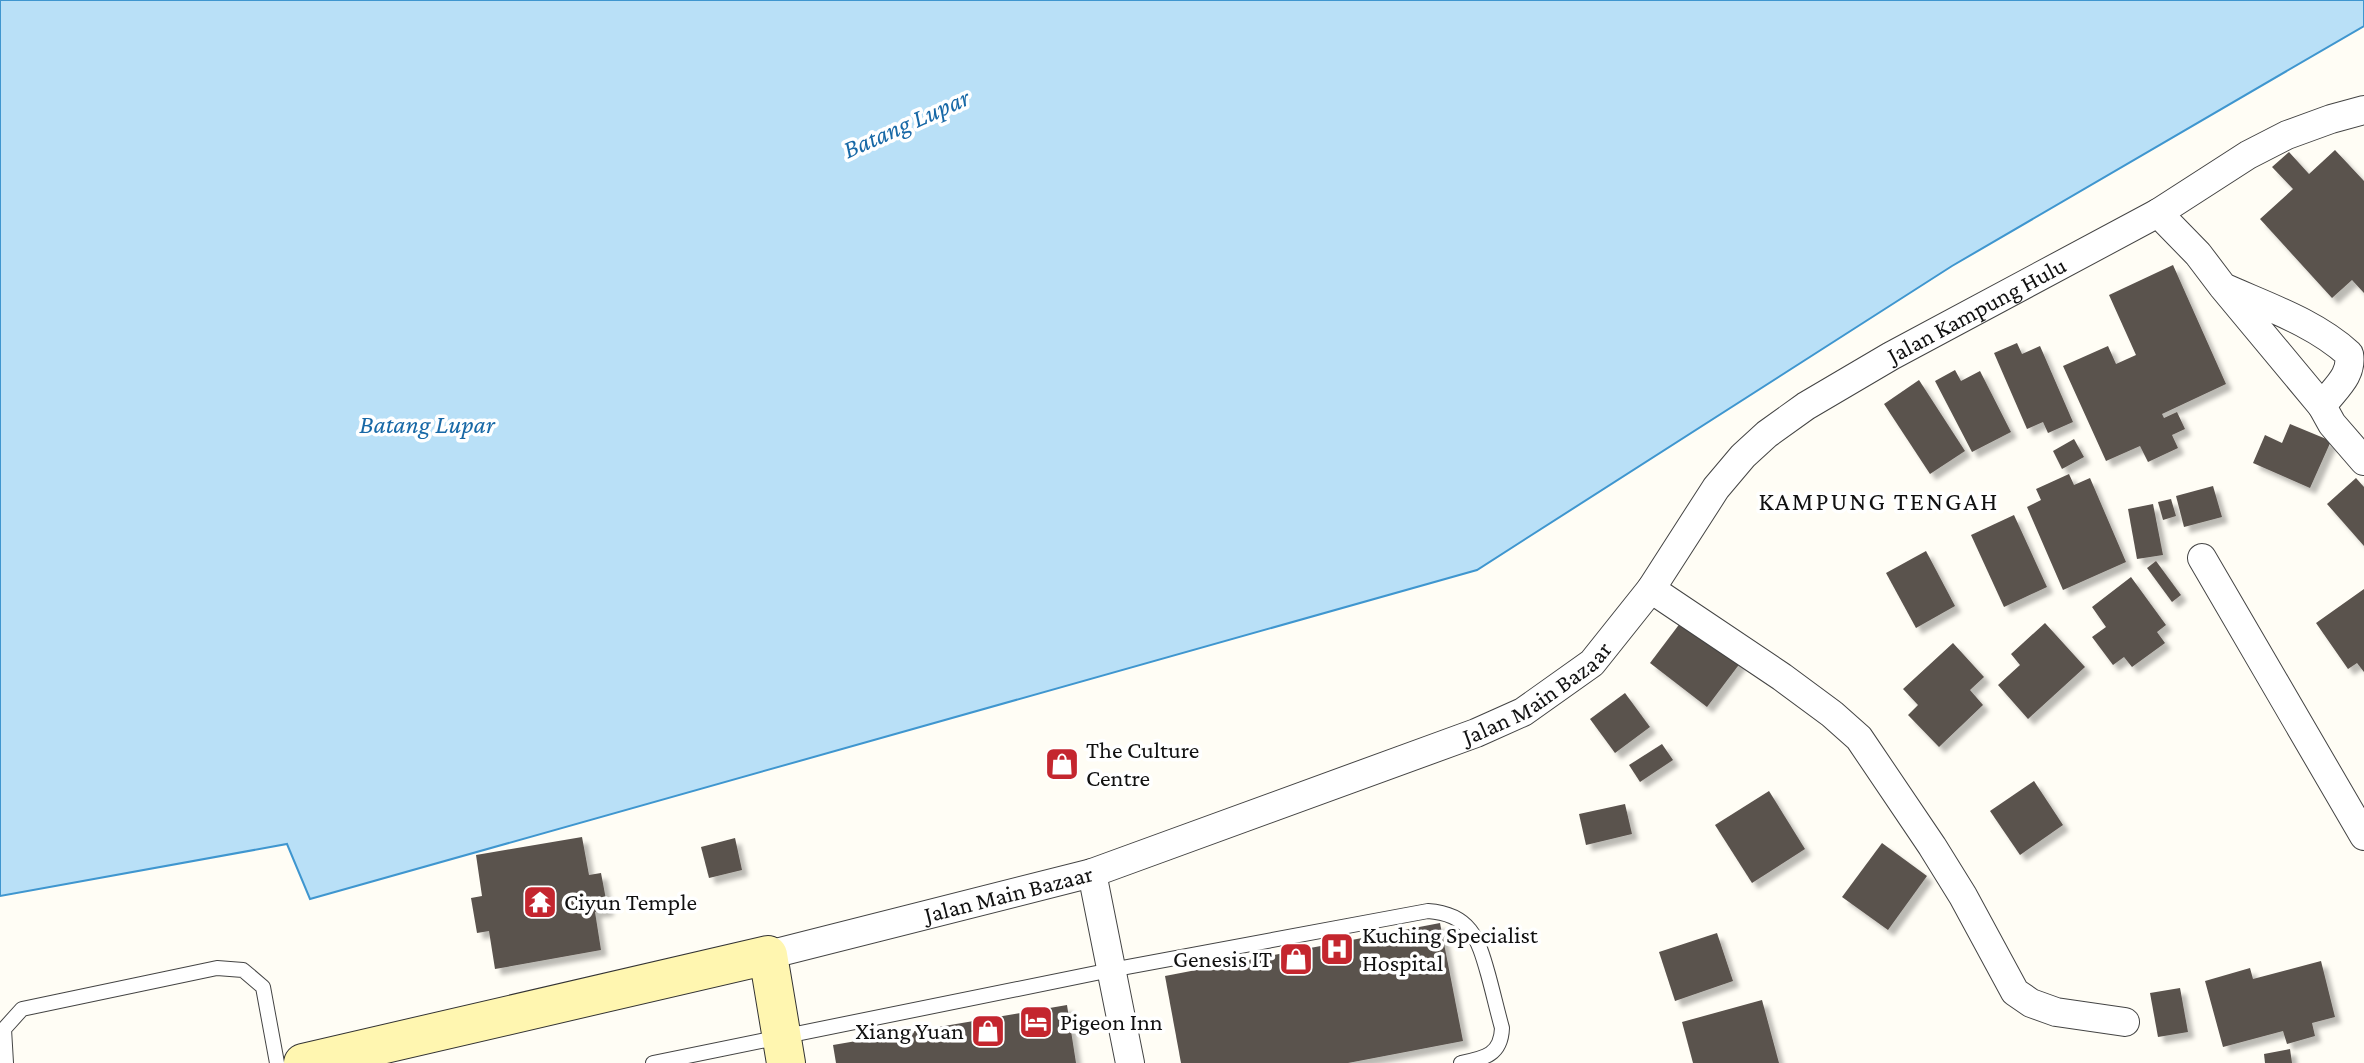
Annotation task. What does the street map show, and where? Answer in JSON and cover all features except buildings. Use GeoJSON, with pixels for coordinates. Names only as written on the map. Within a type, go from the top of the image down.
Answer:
{"type":"FeatureCollection","features":[{"type":"Feature","properties":{"kind":"street","name":"Jalan Kampung Hulu"},"geometry":{"type":"LineString","coordinates":[[1651,589],[1716,488],[1743,456],[1767,434],[1806,406],[1891,356],[2158,212],[2248,155],[2287,135],[2364,110]]}},
{"type":"Feature","properties":{"kind":"street"},"geometry":{"type":"LineString","coordinates":[[2158,212],[2198,254],[2364,461]]}},
{"type":"Feature","properties":{"kind":"street"},"geometry":{"type":"LineString","coordinates":[[2223,287],[2302,323],[2349,354],[2350,366],[2346,376],[2322,406]]}},
{"type":"Feature","properties":{"kind":"street"},"geometry":{"type":"LineString","coordinates":[[2202,558],[2364,836]]}},
{"type":"Feature","properties":{"kind":"street"},"geometry":{"type":"LineString","coordinates":[[1651,589],[1782,677],[1859,738],[1957,886],[2015,992],[2031,1003],[2056,1012],[2125,1022]]}},
{"type":"Feature","properties":{"kind":"street","name":"Jalan Main Bazaar"},"geometry":{"type":"LineString","coordinates":[[303,1063],[399,1053],[1092,873],[1476,733],[1523,712],[1592,663],[1651,589]]}},
{"type":"Feature","properties":{"kind":"street"},"geometry":{"type":"LineString","coordinates":[[1092,873],[1130,1063]]}},
{"type":"Feature","properties":{"kind":"street"},"geometry":{"type":"LineString","coordinates":[[768,955],[784,1051]]}},
{"type":"Feature","properties":{"kind":"lane"},"geometry":{"type":"LineString","coordinates":[[653,1063],[784,1051],[1111,970],[1407,914],[1442,912],[1461,921],[1472,931],[1480,945],[1502,1028],[1502,1040],[1491,1054],[1461,1063]]}},
{"type":"Feature","properties":{"kind":"lane"},"geometry":{"type":"LineString","coordinates":[[6,1063],[4,1029],[22,1009],[217,968],[243,970],[263,987],[276,1063]]}},
{"type":"Feature","properties":{"kind":"water","name":"Batang Lupar"},"geometry":{"type":"Polygon","coordinates":[[[0,0],[2364,0],[2364,26],[1952,266],[1477,570],[310,899],[287,844],[0,896],[0,0]]]}},
{"type":"Feature","properties":{"kind":"place","name":"The Culture Centre"},"geometry":{"type":"Point","coordinates":[1062,764]}},
{"type":"Feature","properties":{"kind":"place","name":"Ciyun Temple"},"geometry":{"type":"Point","coordinates":[540,902]}},
{"type":"Feature","properties":{"kind":"place","name":"Kuching Specialist Hospital"},"geometry":{"type":"Point","coordinates":[1337,949]}},
{"type":"Feature","properties":{"kind":"place","name":"Genesis IT"},"geometry":{"type":"Point","coordinates":[1296,959]}},
{"type":"Feature","properties":{"kind":"place","name":"Pigeon Inn"},"geometry":{"type":"Point","coordinates":[1036,1022]}},
{"type":"Feature","properties":{"kind":"place","name":"Xiang Yuan"},"geometry":{"type":"Point","coordinates":[988,1031]}},
{"type":"Feature","properties":{"kind":"district","name":"KAMPUNG TENGAH"},"geometry":{"type":"Point","coordinates":[1879,501]}}]}
